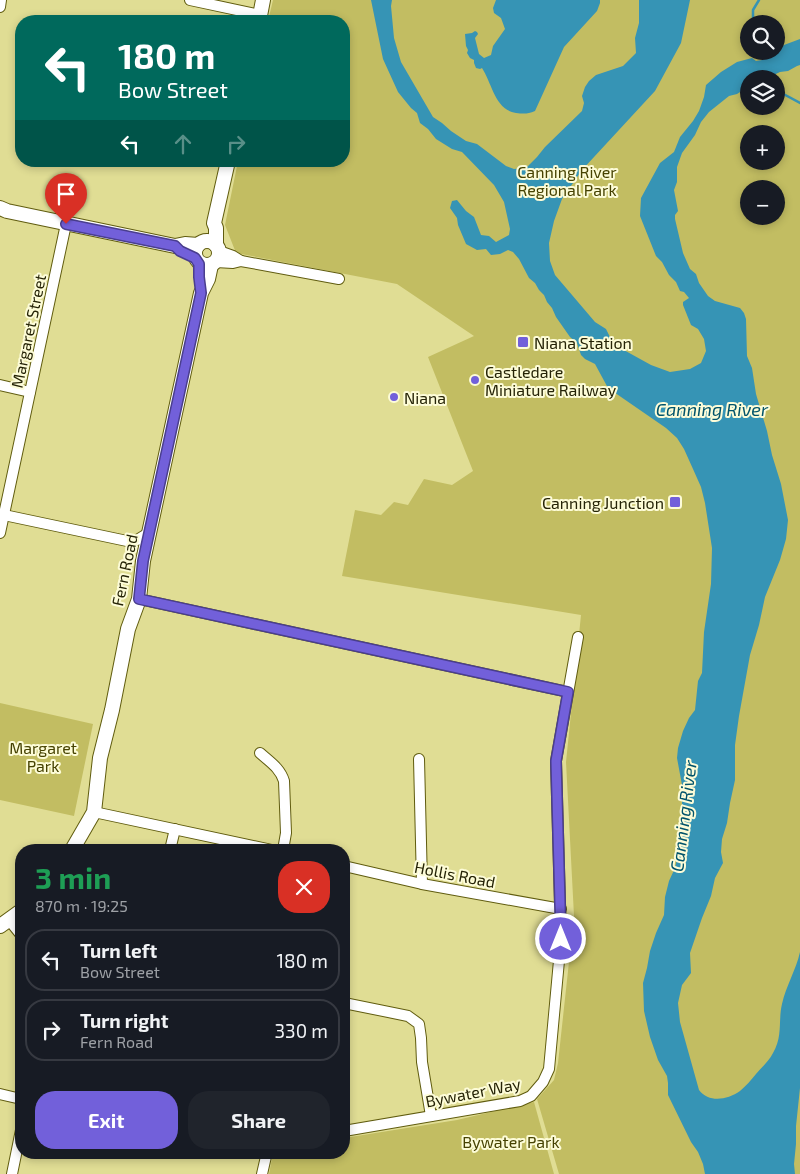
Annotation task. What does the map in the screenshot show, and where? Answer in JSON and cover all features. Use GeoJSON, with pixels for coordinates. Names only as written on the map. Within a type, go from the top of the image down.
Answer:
{"type":"FeatureCollection","features":[{"type":"Feature","properties":{"kind":"street"},"geometry":{"type":"LineString","coordinates":[[0,7],[2,0]]}},
{"type":"Feature","properties":{"kind":"street"},"geometry":{"type":"LineString","coordinates":[[190,0],[248,15]]}},
{"type":"Feature","properties":{"kind":"street"},"geometry":{"type":"LineString","coordinates":[[260,15],[263,0]]}},
{"type":"Feature","properties":{"kind":"street"},"geometry":{"type":"LineString","coordinates":[[207,254],[209,228],[214,223],[227,167]]}},
{"type":"Feature","properties":{"kind":"street"},"geometry":{"type":"LineString","coordinates":[[2,210],[175,246],[180,251],[233,256],[241,262],[339,279]]}},
{"type":"Feature","properties":{"kind":"street","name":"Margaret Street"},"geometry":{"type":"LineString","coordinates":[[0,533],[66,224]]}},
{"type":"Feature","properties":{"kind":"street","name":"Fern Road"},"geometry":{"type":"LineString","coordinates":[[75,844],[94,812],[100,758],[112,710],[128,629],[139,599],[143,561],[201,293],[199,277],[207,254]]}},
{"type":"Feature","properties":{"kind":"street"},"geometry":{"type":"LineString","coordinates":[[0,385],[30,392]]}},
{"type":"Feature","properties":{"kind":"street"},"geometry":{"type":"LineString","coordinates":[[4,515],[127,541],[137,540],[150,532]]}},
{"type":"Feature","properties":{"kind":"street"},"geometry":{"type":"LineString","coordinates":[[139,599],[568,692]]}},
{"type":"Feature","properties":{"kind":"street","name":"Bywater Way"},"geometry":{"type":"LineString","coordinates":[[350,1130],[520,1101],[531,1096],[543,1082],[549,1069],[561,939],[556,761],[578,637]]}},
{"type":"Feature","properties":{"kind":"street"},"geometry":{"type":"LineString","coordinates":[[260,753],[279,769],[284,781],[286,833],[284,844]]}},
{"type":"Feature","properties":{"kind":"street"},"geometry":{"type":"LineString","coordinates":[[419,759],[422,884]]}},
{"type":"Feature","properties":{"kind":"street"},"geometry":{"type":"LineString","coordinates":[[94,812],[243,844]]}},
{"type":"Feature","properties":{"kind":"street"},"geometry":{"type":"LineString","coordinates":[[172,844],[175,830]]}},
{"type":"Feature","properties":{"kind":"street","name":"Hollis Road"},"geometry":{"type":"LineString","coordinates":[[350,867],[422,884],[561,910]]}},
{"type":"Feature","properties":{"kind":"street"},"geometry":{"type":"LineString","coordinates":[[350,1004],[408,1016],[419,1024],[422,1062],[431,1116]]}},
{"type":"Feature","properties":{"kind":"street"},"geometry":{"type":"LineString","coordinates":[[0,1094],[15,1098]]}},
{"type":"Feature","properties":{"kind":"street"},"geometry":{"type":"LineString","coordinates":[[12,1174],[15,1159]]}},
{"type":"Feature","properties":{"kind":"street"},"geometry":{"type":"LineString","coordinates":[[262,1174],[265,1159]]}},
{"type":"Feature","properties":{"kind":"green space","name":"Canning River Regional Park"},"geometry":{"type":"Polygon","coordinates":[[[273,0],[800,0],[800,1174],[559,1174],[537,1099],[554,1080],[558,1063],[574,916],[566,762],[581,615],[342,576],[355,510],[381,515],[394,502],[408,505],[424,479],[452,485],[473,471],[428,357],[474,336],[397,284],[236,253],[225,225],[237,167],[350,167],[350,15],[269,15],[273,0]]]}},
{"type":"Feature","properties":{"kind":"green space","name":"Margaret Park"},"geometry":{"type":"Polygon","coordinates":[[[0,703],[93,724],[74,816],[0,800],[0,703]]]}},
{"type":"Feature","properties":{"kind":"green space","name":"Bywater Park"},"geometry":{"type":"Polygon","coordinates":[[[534,1102],[554,1174],[269,1174],[272,1159],[350,1159],[350,1137],[457,1120],[534,1102]]]}},
{"type":"Feature","properties":{"kind":"water","name":"Canning River"},"geometry":{"type":"Polygon","coordinates":[[[371,0],[392,0],[394,38],[401,62],[433,117],[466,141],[477,144],[506,166],[514,169],[523,168],[528,166],[582,111],[584,103],[582,96],[589,81],[596,75],[623,66],[636,53],[635,38],[639,23],[639,0],[690,0],[681,43],[655,91],[582,170],[562,199],[549,243],[550,261],[555,275],[595,322],[606,329],[612,341],[622,349],[651,365],[670,372],[690,369],[701,363],[706,351],[704,339],[698,329],[691,325],[683,305],[683,302],[689,298],[684,292],[680,291],[676,282],[656,256],[640,216],[641,198],[660,163],[674,152],[680,137],[699,111],[706,85],[721,72],[737,62],[744,60],[785,60],[785,45],[800,39],[800,65],[785,71],[740,70],[740,92],[729,96],[709,112],[682,153],[677,167],[677,182],[674,190],[678,211],[675,219],[683,253],[690,269],[696,274],[699,283],[708,296],[715,301],[740,308],[744,313],[746,319],[747,356],[752,368],[756,394],[781,484],[788,520],[786,539],[780,560],[765,597],[750,655],[735,745],[735,780],[722,839],[721,852],[723,863],[715,878],[711,896],[690,953],[691,973],[682,985],[678,1003],[680,1022],[699,1090],[708,1097],[718,1099],[735,1094],[765,1064],[776,1047],[782,1004],[800,952],[800,1088],[796,1126],[795,1174],[705,1174],[698,1152],[691,1142],[668,1095],[667,1076],[658,1060],[644,1011],[643,983],[650,951],[664,915],[665,897],[675,868],[682,837],[682,785],[677,758],[678,748],[683,731],[695,710],[698,681],[702,673],[704,632],[711,584],[712,548],[701,487],[677,438],[666,428],[608,388],[595,364],[581,355],[577,343],[570,337],[544,295],[529,278],[513,252],[508,250],[500,254],[491,255],[486,249],[477,250],[466,244],[457,218],[450,208],[452,201],[457,200],[474,217],[481,235],[489,236],[496,242],[509,235],[510,229],[504,202],[494,185],[462,152],[452,149],[436,139],[420,123],[417,113],[398,92],[383,59],[371,0]]]}},
{"type":"Feature","properties":{"kind":"water"},"geometry":{"type":"Polygon","coordinates":[[[496,0],[600,0],[597,11],[564,47],[535,111],[530,113],[516,113],[503,107],[482,68],[476,68],[474,60],[467,53],[465,34],[475,31],[478,34],[475,38],[479,54],[484,58],[491,55],[493,46],[505,29],[501,18],[494,13],[493,8],[496,0]]]}},
{"type":"Feature","properties":{"kind":"waterway"},"geometry":{"type":"LineString","coordinates":[[753,15],[753,10],[759,0]]}},
{"type":"Feature","properties":{"kind":"waterway"},"geometry":{"type":"LineString","coordinates":[[785,95],[800,103]]}},
{"type":"Feature","properties":{"kind":"place","name":"Niana Station"},"geometry":{"type":"Point","coordinates":[523,342]}},
{"type":"Feature","properties":{"kind":"place","name":"Castledare Miniature Railway"},"geometry":{"type":"Point","coordinates":[475,380]}},
{"type":"Feature","properties":{"kind":"place","name":"Niana"},"geometry":{"type":"Point","coordinates":[394,397]}},
{"type":"Feature","properties":{"kind":"place","name":"Canning Junction"},"geometry":{"type":"Point","coordinates":[675,502]}},
{"type":"Feature","properties":{"kind":"route"},"geometry":{"type":"LineString","coordinates":[[66,224],[175,246],[180,251],[195,258],[199,264],[201,293],[143,561],[139,599],[568,692],[556,761],[561,939]]}}]}
